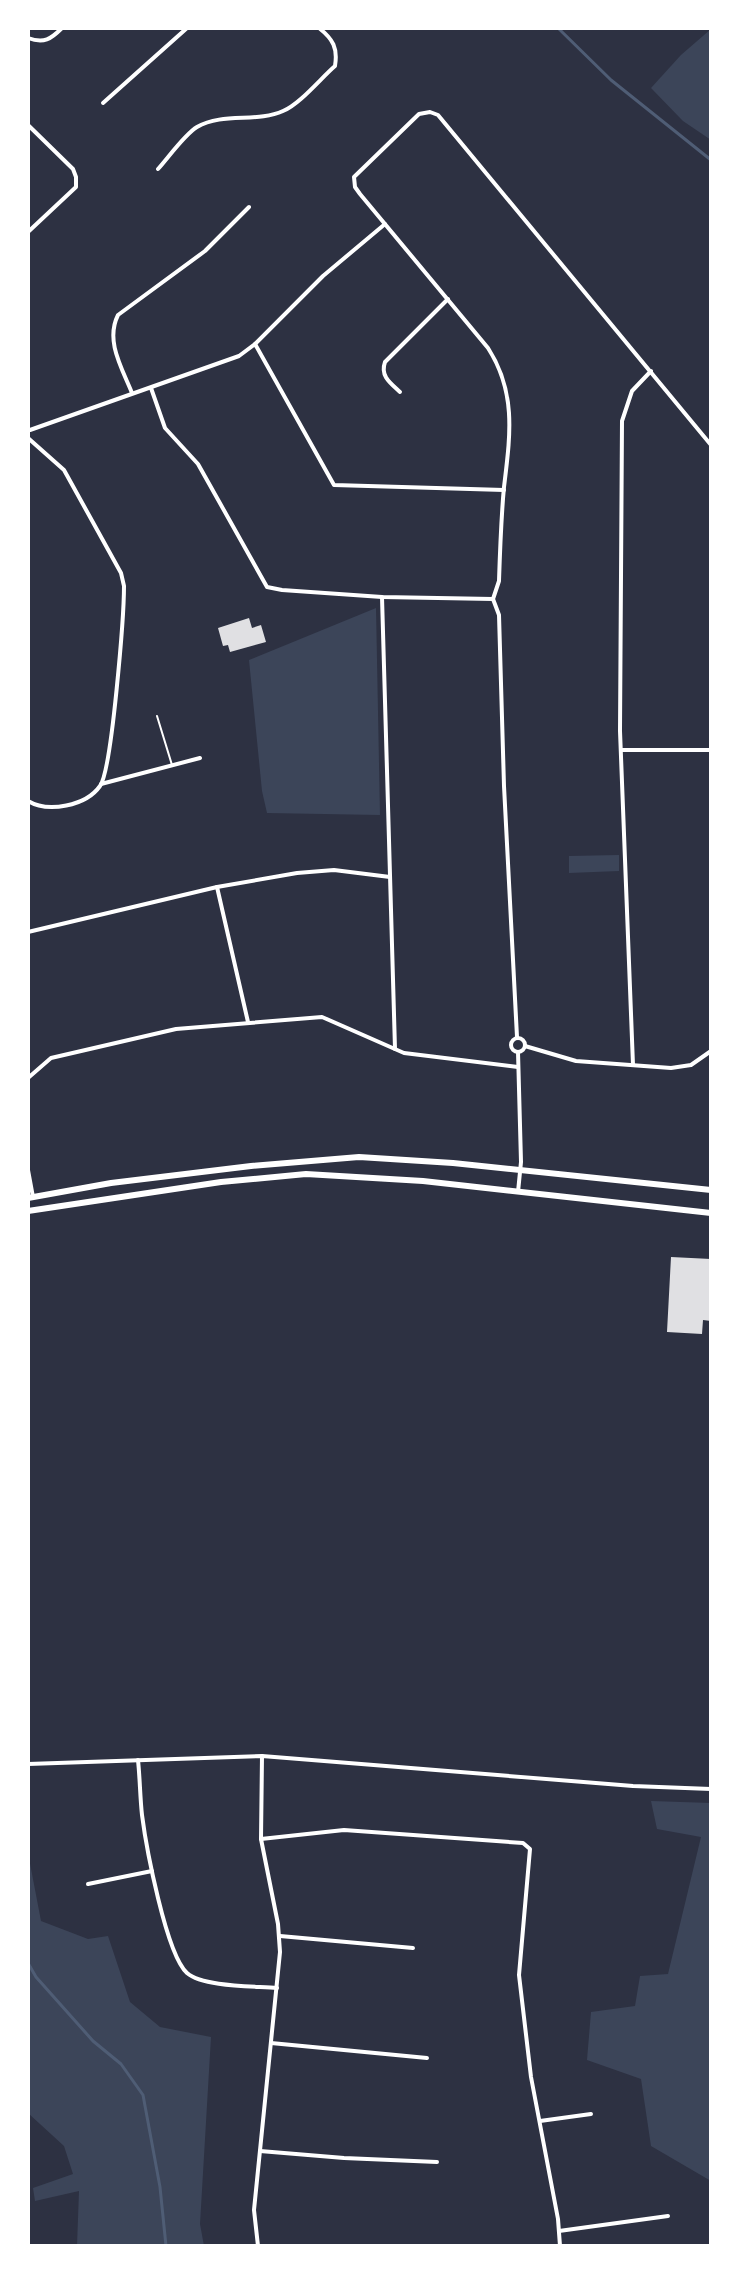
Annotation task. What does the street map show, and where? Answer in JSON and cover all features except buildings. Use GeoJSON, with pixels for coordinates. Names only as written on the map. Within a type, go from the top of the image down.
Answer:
{"type":"FeatureCollection","features":[{"type":"Feature","properties":{"kind":"highway"},"geometry":{"type":"LineString","coordinates":[[30,1197],[111,1183],[334,1158],[390,1158],[711,1190]]}},
{"type":"Feature","properties":{"kind":"highway"},"geometry":{"type":"LineString","coordinates":[[28,1211],[221,1182],[306,1174],[382,1178],[711,1213]]}},
{"type":"Feature","properties":{"kind":"street"},"geometry":{"type":"LineString","coordinates":[[28,38],[42,42],[62,28]]}},
{"type":"Feature","properties":{"kind":"street"},"geometry":{"type":"LineString","coordinates":[[103,103],[187,28]]}},
{"type":"Feature","properties":{"kind":"street"},"geometry":{"type":"LineString","coordinates":[[158,169],[197,127],[249,116],[265,118],[287,110],[335,66],[335,46],[319,28]]}},
{"type":"Feature","properties":{"kind":"street"},"geometry":{"type":"LineString","coordinates":[[518,1052],[510,1044],[517,1037],[499,615],[493,599],[499,581],[511,416],[506,386],[488,348],[355,187],[354,177],[419,114],[430,112],[438,115],[711,445]]}},
{"type":"Feature","properties":{"kind":"street"},"geometry":{"type":"LineString","coordinates":[[28,125],[73,169],[76,177],[76,187],[28,232]]}},
{"type":"Feature","properties":{"kind":"street"},"geometry":{"type":"LineString","coordinates":[[132,393],[113,342],[112,327],[118,315],[205,251],[249,207]]}},
{"type":"Feature","properties":{"kind":"street"},"geometry":{"type":"LineString","coordinates":[[101,784],[111,729],[124,579],[64,470],[28,432],[232,360],[255,344],[323,276],[385,224]]}},
{"type":"Feature","properties":{"kind":"street"},"geometry":{"type":"LineString","coordinates":[[400,392],[386,380],[383,371],[385,362],[448,299]]}},
{"type":"Feature","properties":{"kind":"street"},"geometry":{"type":"LineString","coordinates":[[255,344],[334,485],[504,490]]}},
{"type":"Feature","properties":{"kind":"street"},"geometry":{"type":"LineString","coordinates":[[633,1065],[621,750],[622,421],[632,391],[651,371]]}},
{"type":"Feature","properties":{"kind":"street"},"geometry":{"type":"LineString","coordinates":[[151,388],[165,428],[198,464],[267,587],[382,597],[493,599]]}},
{"type":"Feature","properties":{"kind":"street"},"geometry":{"type":"LineString","coordinates":[[382,597],[395,1049]]}},
{"type":"Feature","properties":{"kind":"street"},"geometry":{"type":"LineString","coordinates":[[621,750],[711,750]]}},
{"type":"Feature","properties":{"kind":"street"},"geometry":{"type":"LineString","coordinates":[[28,801],[37,807],[62,807],[87,798],[101,784],[200,758]]}},
{"type":"Feature","properties":{"kind":"street"},"geometry":{"type":"LineString","coordinates":[[28,932],[217,887],[297,873],[334,870],[390,877]]}},
{"type":"Feature","properties":{"kind":"street"},"geometry":{"type":"LineString","coordinates":[[217,887],[248,1022]]}},
{"type":"Feature","properties":{"kind":"street"},"geometry":{"type":"LineString","coordinates":[[28,1078],[43,1062],[55,1056],[176,1029],[322,1017],[404,1053],[518,1067]]}},
{"type":"Feature","properties":{"kind":"street"},"geometry":{"type":"LineString","coordinates":[[517,1037],[523,1040],[525,1046]]}},
{"type":"Feature","properties":{"kind":"street"},"geometry":{"type":"LineString","coordinates":[[525,1046],[576,1061],[671,1068],[691,1065],[711,1051]]}},
{"type":"Feature","properties":{"kind":"street"},"geometry":{"type":"LineString","coordinates":[[518,1192],[518,1052],[525,1046]]}},
{"type":"Feature","properties":{"kind":"street"},"geometry":{"type":"LineString","coordinates":[[28,1170],[30,1197]]}},
{"type":"Feature","properties":{"kind":"street"},"geometry":{"type":"LineString","coordinates":[[258,2246],[254,2210],[277,1988],[279,1936],[261,1839],[262,1756]]}},
{"type":"Feature","properties":{"kind":"street"},"geometry":{"type":"LineString","coordinates":[[28,1764],[262,1756],[633,1786],[711,1789]]}},
{"type":"Feature","properties":{"kind":"street"},"geometry":{"type":"LineString","coordinates":[[138,1760],[142,1815],[152,1871],[175,1957],[188,1974],[204,1980],[277,1988]]}},
{"type":"Feature","properties":{"kind":"street"},"geometry":{"type":"LineString","coordinates":[[261,1839],[344,1830],[523,1843],[530,1849],[519,1975],[531,2077],[560,2246]]}},
{"type":"Feature","properties":{"kind":"street"},"geometry":{"type":"LineString","coordinates":[[88,1884],[152,1871]]}},
{"type":"Feature","properties":{"kind":"street"},"geometry":{"type":"LineString","coordinates":[[279,1936],[413,1948]]}},
{"type":"Feature","properties":{"kind":"street"},"geometry":{"type":"LineString","coordinates":[[271,2043],[427,2058]]}},
{"type":"Feature","properties":{"kind":"street"},"geometry":{"type":"LineString","coordinates":[[540,2121],[591,2114]]}},
{"type":"Feature","properties":{"kind":"street"},"geometry":{"type":"LineString","coordinates":[[260,2151],[437,2162]]}},
{"type":"Feature","properties":{"kind":"street"},"geometry":{"type":"LineString","coordinates":[[559,2231],[668,2216]]}},
{"type":"Feature","properties":{"kind":"lane"},"geometry":{"type":"LineString","coordinates":[[157,716],[172,766]]}},
{"type":"Feature","properties":{"kind":"shaded area"},"geometry":{"type":"Polygon","coordinates":[[[711,29],[711,140],[683,121],[651,88],[681,55],[711,29]]]}},
{"type":"Feature","properties":{"kind":"shaded area"},"geometry":{"type":"Polygon","coordinates":[[[376,608],[380,815],[267,813],[249,660],[376,608]]]}},
{"type":"Feature","properties":{"kind":"shaded area"},"geometry":{"type":"Polygon","coordinates":[[[619,855],[619,871],[569,873],[569,856],[619,855]]]}},
{"type":"Feature","properties":{"kind":"shaded area"},"geometry":{"type":"Polygon","coordinates":[[[651,1801],[711,1803],[711,2181],[651,2146],[641,2079],[587,2060],[591,2012],[635,2006],[640,1976],[668,1974],[701,1837],[657,1829],[651,1801]]]}},
{"type":"Feature","properties":{"kind":"shaded area"},"geometry":{"type":"Polygon","coordinates":[[[28,1853],[41,1921],[88,1939],[108,1936],[130,2002],[160,2027],[211,2037],[200,2224],[204,2246],[77,2246],[79,2191],[35,2201],[33,2188],[73,2174],[64,2146],[28,2113],[28,1853]]]}},
{"type":"Feature","properties":{"kind":"waterway"},"geometry":{"type":"LineString","coordinates":[[558,28],[611,80],[711,160]]}},
{"type":"Feature","properties":{"kind":"waterway"},"geometry":{"type":"LineString","coordinates":[[28,1963],[36,1977],[93,2041],[121,2064],[143,2095],[160,2187],[166,2246]]}}]}
